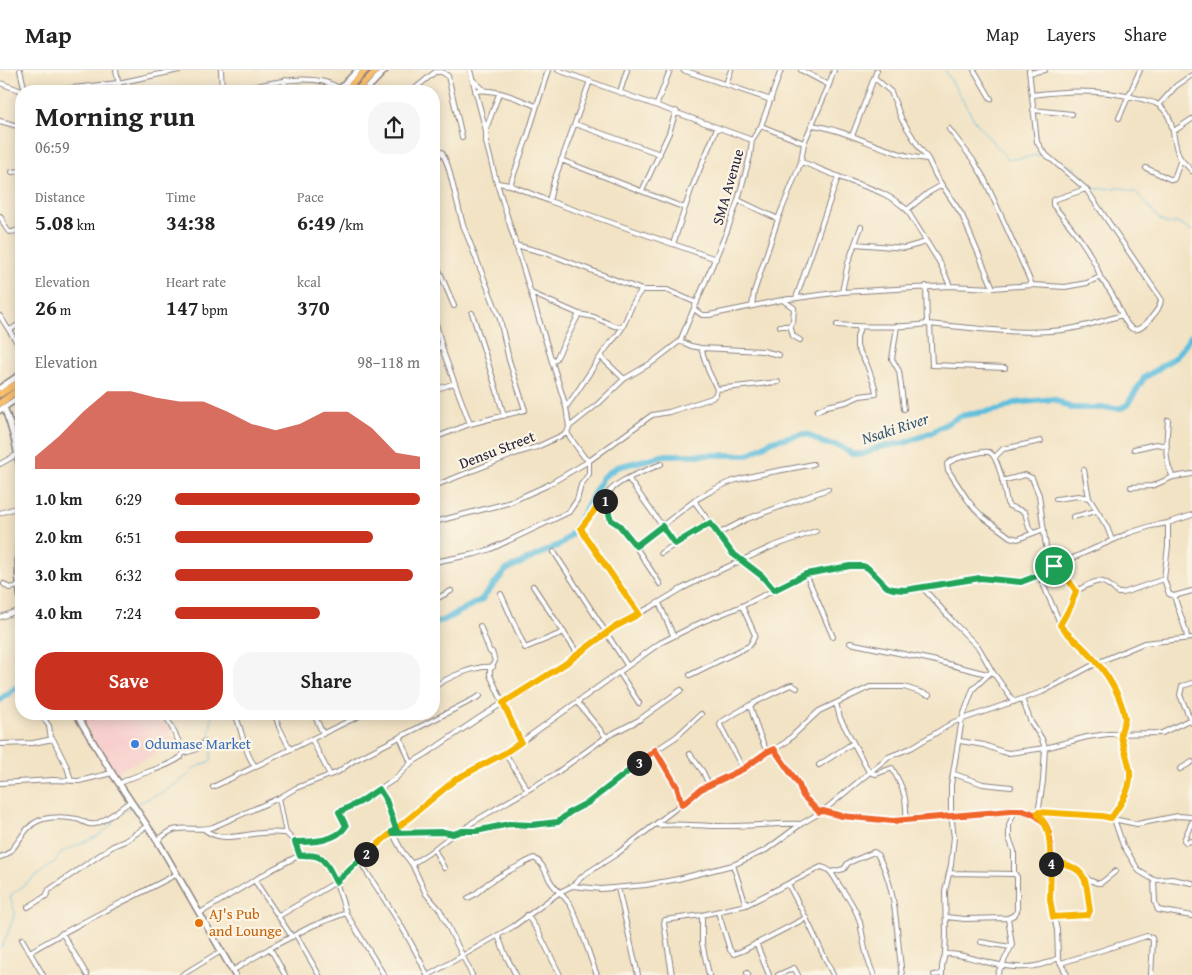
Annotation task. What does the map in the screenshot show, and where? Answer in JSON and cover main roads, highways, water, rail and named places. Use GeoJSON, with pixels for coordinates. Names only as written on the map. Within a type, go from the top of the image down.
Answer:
{"type":"FeatureCollection","features":[{"type":"Feature","properties":{"kind":"main road"},"geometry":{"type":"LineString","coordinates":[[347,85],[366,70]]}},
{"type":"Feature","properties":{"kind":"main road"},"geometry":{"type":"LineString","coordinates":[[362,85],[377,70]]}},
{"type":"Feature","properties":{"kind":"main road"},"geometry":{"type":"LineString","coordinates":[[0,394],[15,385]]}},
{"type":"Feature","properties":{"kind":"main road"},"geometry":{"type":"LineString","coordinates":[[1,407],[15,394]]}},
{"type":"Feature","properties":{"kind":"waterway"},"geometry":{"type":"LineString","coordinates":[[945,70],[975,121],[1008,160],[1039,155],[1047,158]]}},
{"type":"Feature","properties":{"kind":"waterway"},"geometry":{"type":"LineString","coordinates":[[1055,161],[1076,169],[1096,189],[1123,188],[1137,193],[1160,220],[1167,224],[1177,223],[1192,231]]}},
{"type":"Feature","properties":{"kind":"waterway","name":"Nsaki River"},"geometry":{"type":"LineString","coordinates":[[440,621],[481,600],[506,570],[561,544],[573,532],[603,477],[617,467],[666,455],[748,455],[772,441],[801,434],[809,435],[823,443],[840,446],[852,454],[864,454],[879,447],[905,443],[932,432],[960,416],[1002,409],[1015,403],[1054,399],[1071,408],[1121,408],[1127,405],[1144,378],[1177,356],[1192,335]]}},
{"type":"Feature","properties":{"kind":"waterway","name":"Nsaki River"},"geometry":{"type":"LineString","coordinates":[[0,700],[15,689]]}},
{"type":"Feature","properties":{"kind":"waterway"},"geometry":{"type":"LineString","coordinates":[[137,804],[167,790],[186,777],[196,767],[211,761],[211,720]]}},
{"type":"Feature","properties":{"kind":"waterway"},"geometry":{"type":"LineString","coordinates":[[0,948],[6,938],[15,913],[10,897],[12,894],[55,862],[62,852],[98,836],[111,825],[115,818],[130,808]]}},
{"type":"Feature","properties":{"kind":"place","name":"Odumase Market"},"geometry":{"type":"Point","coordinates":[135,744]}},
{"type":"Feature","properties":{"kind":"place","name":"AJ's Pub and Lounge"},"geometry":{"type":"Point","coordinates":[199,923]}}]}
